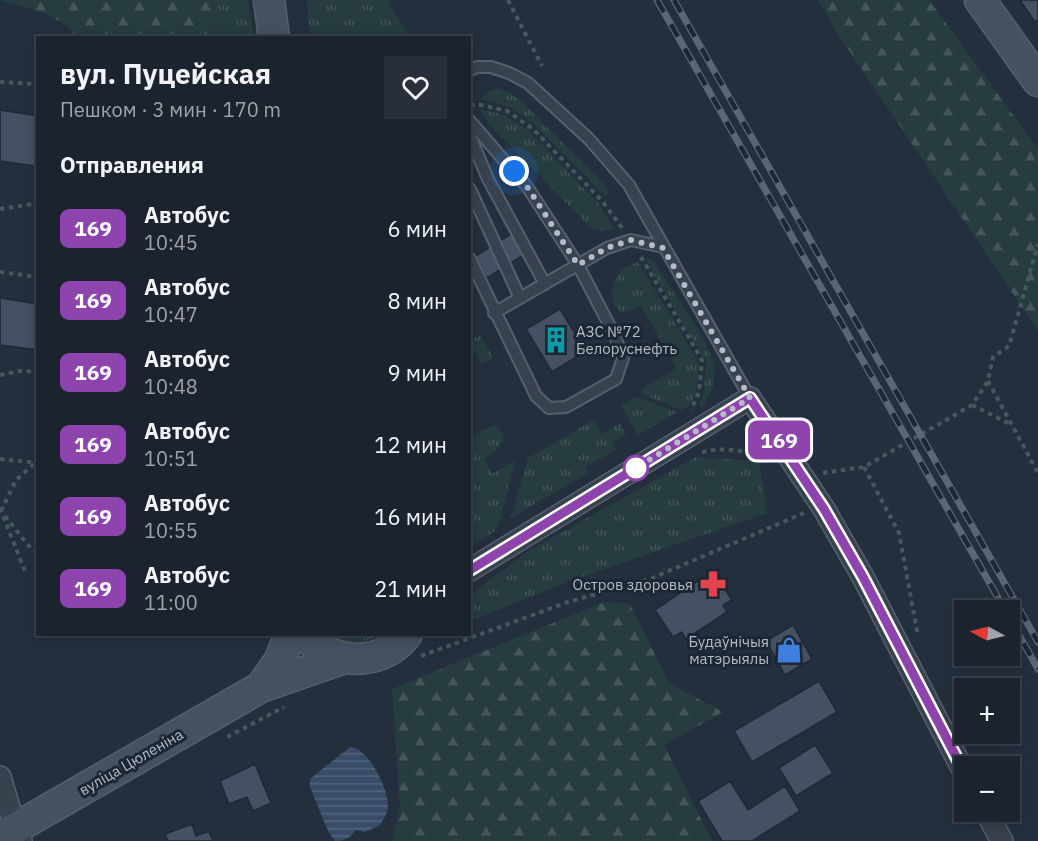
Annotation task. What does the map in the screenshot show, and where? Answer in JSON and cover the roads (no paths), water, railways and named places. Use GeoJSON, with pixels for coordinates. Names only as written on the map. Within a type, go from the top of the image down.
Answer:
{"type":"FeatureCollection","features":[{"type":"Feature","properties":{"kind":"main road"},"geometry":{"type":"LineString","coordinates":[[269,0],[274,36]]}},
{"type":"Feature","properties":{"kind":"main road"},"geometry":{"type":"LineString","coordinates":[[980,0],[1038,81]]}},
{"type":"Feature","properties":{"kind":"main road","name":"вуліца Цюленіна"},"geometry":{"type":"LineString","coordinates":[[261,687],[280,660],[289,636]]}},
{"type":"Feature","properties":{"kind":"main road","name":"вуліца Цюленіна"},"geometry":{"type":"LineString","coordinates":[[307,636],[322,651],[342,658],[363,660],[384,654],[401,642],[411,646]]}},
{"type":"Feature","properties":{"kind":"main road","name":"вуліца Цюленіна"},"geometry":{"type":"LineString","coordinates":[[12,835],[261,687],[342,658]]}},
{"type":"Feature","properties":{"kind":"street"},"geometry":{"type":"LineString","coordinates":[[473,566],[750,398],[830,519],[863,577],[956,756]]}},
{"type":"Feature","properties":{"kind":"street"},"geometry":{"type":"LineString","coordinates":[[0,777],[12,835]]}},
{"type":"Feature","properties":{"kind":"street"},"geometry":{"type":"LineString","coordinates":[[992,822],[1002,841]]}},
{"type":"Feature","properties":{"kind":"lane"},"geometry":{"type":"LineString","coordinates":[[471,70],[477,67],[491,68],[528,83],[589,139],[629,186],[750,398]]}},
{"type":"Feature","properties":{"kind":"lane"},"geometry":{"type":"LineString","coordinates":[[471,121],[528,188],[578,265],[615,336],[623,358],[616,379],[566,408],[549,408],[536,396],[471,261]]}},
{"type":"Feature","properties":{"kind":"lane"},"geometry":{"type":"LineString","coordinates":[[471,138],[488,179],[545,284]]}},
{"type":"Feature","properties":{"kind":"lane"},"geometry":{"type":"LineString","coordinates":[[471,191],[520,298]]}},
{"type":"Feature","properties":{"kind":"lane"},"geometry":{"type":"LineString","coordinates":[[494,313],[607,248],[631,240],[663,248]]}},
{"type":"Feature","properties":{"kind":"water"},"geometry":{"type":"Polygon","coordinates":[[[350,747],[364,754],[377,771],[385,791],[388,808],[380,825],[365,832],[356,830],[347,838],[335,841],[328,831],[310,787],[310,779],[350,747]]]}},
{"type":"Feature","properties":{"kind":"railway"},"geometry":{"type":"LineString","coordinates":[[657,0],[999,600]]}},
{"type":"Feature","properties":{"kind":"railway"},"geometry":{"type":"LineString","coordinates":[[674,0],[1038,642]]}},
{"type":"Feature","properties":{"kind":"railway"},"geometry":{"type":"LineString","coordinates":[[1020,637],[1038,669]]}},
{"type":"Feature","properties":{"kind":"place","name":"АЗС №72 Белоруснефть"},"geometry":{"type":"Point","coordinates":[556,340]}},
{"type":"Feature","properties":{"kind":"place","name":"Остров здоровья"},"geometry":{"type":"Point","coordinates":[713,584]}},
{"type":"Feature","properties":{"kind":"place","name":"Будаўнічыя матэрыялы"},"geometry":{"type":"Point","coordinates":[789,650]}}]}
